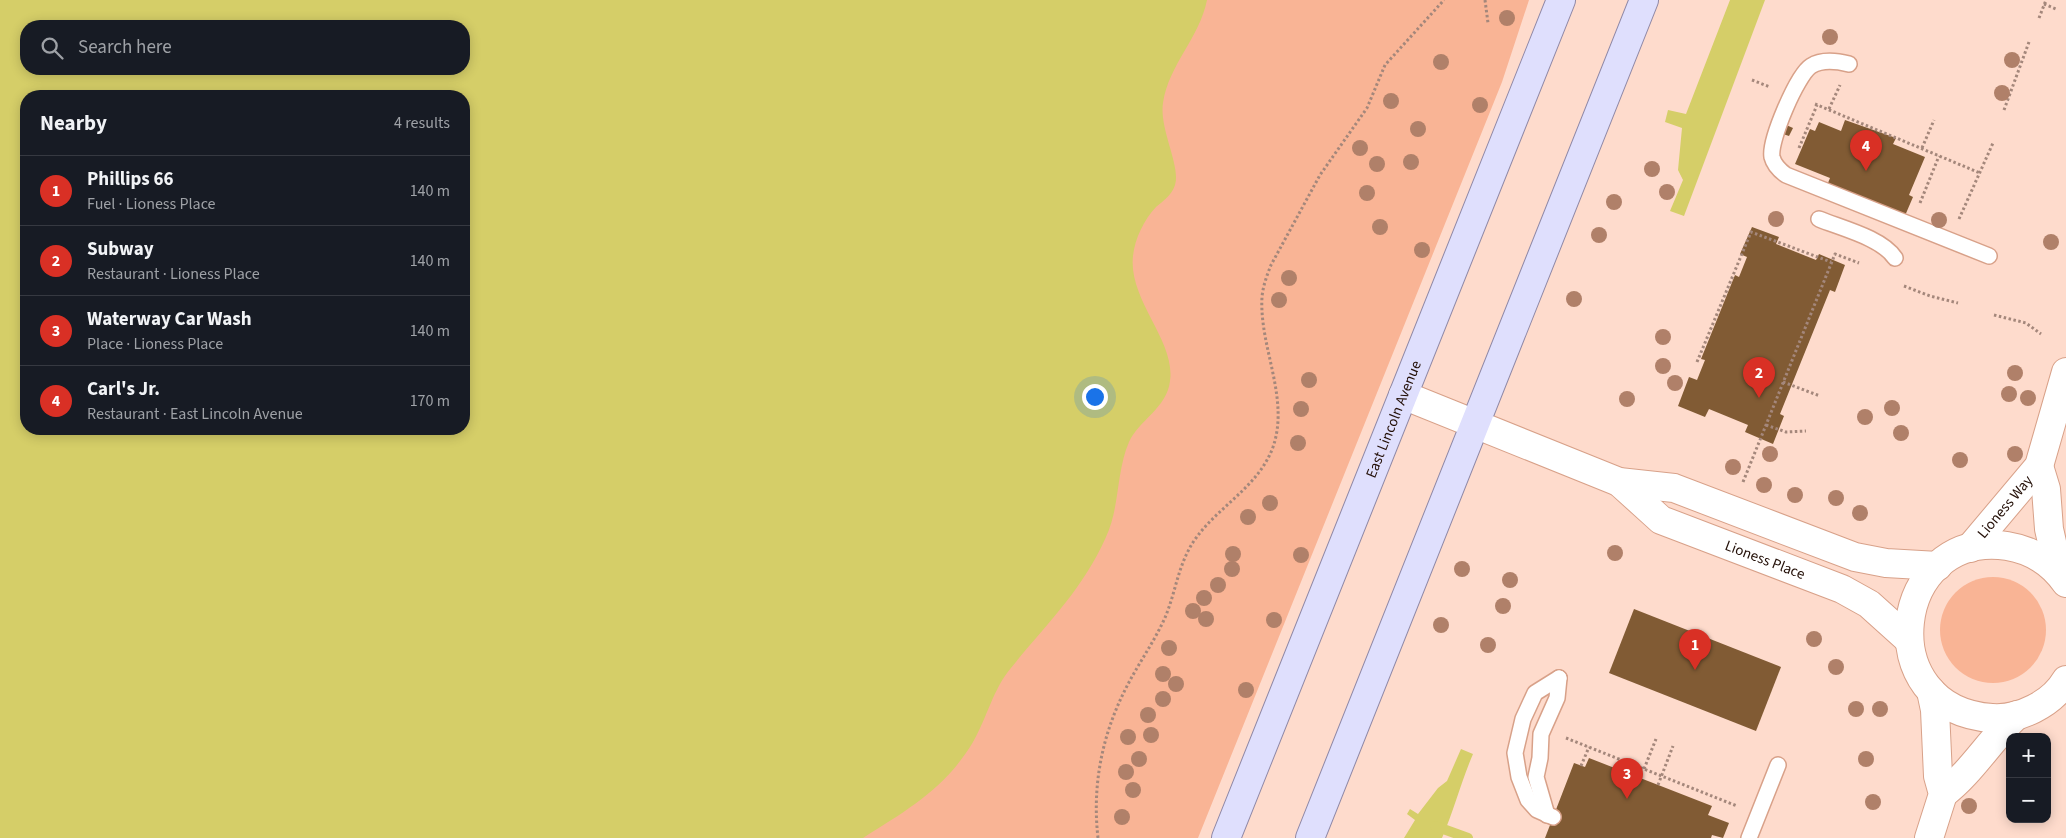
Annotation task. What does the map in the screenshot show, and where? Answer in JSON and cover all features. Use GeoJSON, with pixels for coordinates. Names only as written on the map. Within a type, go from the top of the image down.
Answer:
{"type":"FeatureCollection","features":[{"type":"Feature","properties":{"kind":"main road","name":"East Lincoln Avenue"},"geometry":{"type":"LineString","coordinates":[[1226,838],[1561,0]]}},
{"type":"Feature","properties":{"kind":"main road"},"geometry":{"type":"LineString","coordinates":[[1310,838],[1644,0]]}},
{"type":"Feature","properties":{"kind":"street","name":"Lioness Way"},"geometry":{"type":"LineString","coordinates":[[1970,548],[2039,466],[2066,372]]}},
{"type":"Feature","properties":{"kind":"street","name":"Lioness Place"},"geometry":{"type":"LineString","coordinates":[[1403,395],[1619,482],[1674,488],[1855,557],[1886,563],[1938,566]]}},
{"type":"Feature","properties":{"kind":"street","name":"Lioness Way"},"geometry":{"type":"LineString","coordinates":[[2039,466],[2046,489],[2049,529],[2062,578]]}},
{"type":"Feature","properties":{"kind":"street","name":"Lioness Place"},"geometry":{"type":"LineString","coordinates":[[1619,482],[1661,520],[1842,589],[1869,604],[1909,640]]}},
{"type":"Feature","properties":{"kind":"street"},"geometry":{"type":"LineString","coordinates":[[2062,578],[2040,557],[2018,548],[1994,544],[1970,548],[1953,555],[1938,566],[1924,581],[1914,599],[1909,619],[1909,640],[1912,658],[1920,675],[1931,691],[1946,703],[1962,712],[1980,717],[1998,718],[2017,715],[2033,709],[2057,698],[2066,680]]}},
{"type":"Feature","properties":{"kind":"street"},"geometry":{"type":"LineString","coordinates":[[1931,691],[1935,710],[1938,776],[1944,794]]}},
{"type":"Feature","properties":{"kind":"street"},"geometry":{"type":"LineString","coordinates":[[1929,838],[1944,794],[1959,782],[1989,744],[2017,715]]}},
{"type":"Feature","properties":{"kind":"lane"},"geometry":{"type":"LineString","coordinates":[[1849,64],[1819,62],[1812,65],[1802,75],[1773,142],[1772,150],[1775,165],[1786,175],[1989,256]]}},
{"type":"Feature","properties":{"kind":"lane"},"geometry":{"type":"LineString","coordinates":[[1819,219],[1881,244],[1894,258]]}},
{"type":"Feature","properties":{"kind":"lane"},"geometry":{"type":"LineString","coordinates":[[1559,678],[1557,698],[1542,734],[1536,777],[1550,816],[1537,810],[1528,800],[1519,777],[1515,753],[1523,719],[1535,694],[1559,678]]}},
{"type":"Feature","properties":{"kind":"lane"},"geometry":{"type":"LineString","coordinates":[[1751,837],[1778,765]]}},
{"type":"Feature","properties":{"kind":"path"},"geometry":{"type":"LineString","coordinates":[[1098,838],[1096,800],[1098,771],[1105,740],[1117,706],[1163,622],[1183,560],[1191,545],[1199,534],[1260,470],[1271,452],[1275,440],[1278,415],[1264,334],[1262,307],[1264,286],[1271,265],[1320,175],[1367,108],[1385,65],[1444,0]]}},
{"type":"Feature","properties":{"kind":"path"},"geometry":{"type":"LineString","coordinates":[[1484,0],[1488,23]]}},
{"type":"Feature","properties":{"kind":"path"},"geometry":{"type":"LineString","coordinates":[[2038,18],[2045,2],[2056,9]]}},
{"type":"Feature","properties":{"kind":"path"},"geometry":{"type":"LineString","coordinates":[[2004,110],[2029,42]]}},
{"type":"Feature","properties":{"kind":"path"},"geometry":{"type":"LineString","coordinates":[[1752,80],[1764,85]]}},
{"type":"Feature","properties":{"kind":"path"},"geometry":{"type":"LineString","coordinates":[[1829,109],[1840,84]]}},
{"type":"Feature","properties":{"kind":"path"},"geometry":{"type":"LineString","coordinates":[[1808,101],[1980,173]]}},
{"type":"Feature","properties":{"kind":"path"},"geometry":{"type":"LineString","coordinates":[[1799,153],[1818,105]]}},
{"type":"Feature","properties":{"kind":"path"},"geometry":{"type":"LineString","coordinates":[[1922,148],[1934,120]]}},
{"type":"Feature","properties":{"kind":"path"},"geometry":{"type":"LineString","coordinates":[[1956,225],[1993,143]]}},
{"type":"Feature","properties":{"kind":"path"},"geometry":{"type":"LineString","coordinates":[[1917,210],[1939,156]]}},
{"type":"Feature","properties":{"kind":"path"},"geometry":{"type":"LineString","coordinates":[[1697,362],[1751,232],[1831,262]]}},
{"type":"Feature","properties":{"kind":"path"},"geometry":{"type":"LineString","coordinates":[[1740,489],[1835,254],[1865,265]]}},
{"type":"Feature","properties":{"kind":"path"},"geometry":{"type":"LineString","coordinates":[[1904,286],[1930,296],[1958,303]]}},
{"type":"Feature","properties":{"kind":"path"},"geometry":{"type":"LineString","coordinates":[[1994,316],[2026,323],[2041,334]]}},
{"type":"Feature","properties":{"kind":"path"},"geometry":{"type":"LineString","coordinates":[[1784,382],[1820,396]]}},
{"type":"Feature","properties":{"kind":"path"},"geometry":{"type":"LineString","coordinates":[[1766,425],[1786,432],[1806,431]]}},
{"type":"Feature","properties":{"kind":"path"},"geometry":{"type":"LineString","coordinates":[[1562,736],[1738,807]]}},
{"type":"Feature","properties":{"kind":"path"},"geometry":{"type":"LineString","coordinates":[[1644,769],[1656,739]]}},
{"type":"Feature","properties":{"kind":"path"},"geometry":{"type":"LineString","coordinates":[[1658,785],[1673,746]]}},
{"type":"Feature","properties":{"kind":"path"},"geometry":{"type":"LineString","coordinates":[[1581,766],[1589,747]]}},
{"type":"Feature","properties":{"kind":"shaded area"},"geometry":{"type":"Polygon","coordinates":[[[0,0],[1529,0],[1502,82],[1198,838],[0,838],[0,0]]]}},
{"type":"Feature","properties":{"kind":"shaded area"},"geometry":{"type":"Polygon","coordinates":[[[0,0],[1207,0],[1198,27],[1171,76],[1163,103],[1164,124],[1175,168],[1174,189],[1156,207],[1144,223],[1138,236],[1133,256],[1133,272],[1138,288],[1160,335],[1170,366],[1168,390],[1164,399],[1139,427],[1129,442],[1122,465],[1114,514],[1097,556],[1063,606],[999,685],[973,742],[950,773],[937,786],[910,808],[863,838],[0,838],[0,0]]]}},
{"type":"Feature","properties":{"kind":"shaded area"},"geometry":{"type":"Polygon","coordinates":[[[1730,0],[1765,0],[1684,216],[1670,211],[1683,180],[1678,170],[1682,128],[1665,122],[1668,110],[1686,114],[1730,0]]]}},
{"type":"Feature","properties":{"kind":"shaded area"},"geometry":{"type":"Polygon","coordinates":[[[1993,577],[2013,581],[2031,592],[2042,610],[2046,630],[2042,650],[2031,668],[2013,679],[1993,683],[1973,679],[1955,668],[1944,650],[1940,630],[1944,610],[1955,592],[1973,581],[1993,577]]]}},
{"type":"Feature","properties":{"kind":"shaded area"},"geometry":{"type":"Polygon","coordinates":[[[1461,749],[1473,754],[1442,838],[1404,838],[1415,820],[1407,814],[1410,809],[1418,814],[1438,788],[1447,781],[1461,749]]]}},
{"type":"Feature","properties":{"kind":"building"},"geometry":{"type":"Polygon","coordinates":[[[1845,120],[1896,138],[1893,144],[1925,157],[1909,195],[1913,197],[1904,218],[1882,209],[1884,206],[1858,195],[1857,198],[1834,189],[1835,186],[1828,183],[1830,178],[1795,164],[1810,129],[1815,131],[1819,122],[1841,131],[1845,120]]]}},
{"type":"Feature","properties":{"kind":"building"},"geometry":{"type":"Polygon","coordinates":[[[1784,124],[1793,128],[1789,136],[1780,133],[1784,124]]]}},
{"type":"Feature","properties":{"kind":"building"},"geometry":{"type":"Polygon","coordinates":[[[1752,227],[1779,237],[1776,244],[1816,260],[1819,254],[1845,265],[1835,292],[1830,290],[1780,414],[1784,416],[1773,444],[1745,432],[1748,425],[1709,409],[1705,417],[1678,406],[1689,377],[1697,380],[1705,360],[1701,359],[1735,275],[1739,277],[1747,257],[1740,254],[1752,227]]]}},
{"type":"Feature","properties":{"kind":"building"},"geometry":{"type":"Polygon","coordinates":[[[1634,609],[1781,667],[1756,731],[1609,673],[1634,609]]]}},
{"type":"Feature","properties":{"kind":"building"},"geometry":{"type":"Polygon","coordinates":[[[1589,758],[1712,806],[1708,815],[1729,823],[1723,838],[1712,835],[1711,838],[1545,838],[1574,763],[1585,767],[1589,758]]]}},
{"type":"Feature","properties":{"kind":"waterway"},"geometry":{"type":"LineString","coordinates":[[1435,826],[1468,838]]}},
{"type":"Feature","properties":{"kind":"place","name":"Carl's Jr."},"geometry":{"type":"Point","coordinates":[1866,171]}},
{"type":"Feature","properties":{"kind":"place","name":"Subway"},"geometry":{"type":"Point","coordinates":[1759,398]}},
{"type":"Feature","properties":{"kind":"place","name":"Phillips 66"},"geometry":{"type":"Point","coordinates":[1695,670]}},
{"type":"Feature","properties":{"kind":"place","name":"Waterway Car Wash"},"geometry":{"type":"Point","coordinates":[1627,799]}}]}
